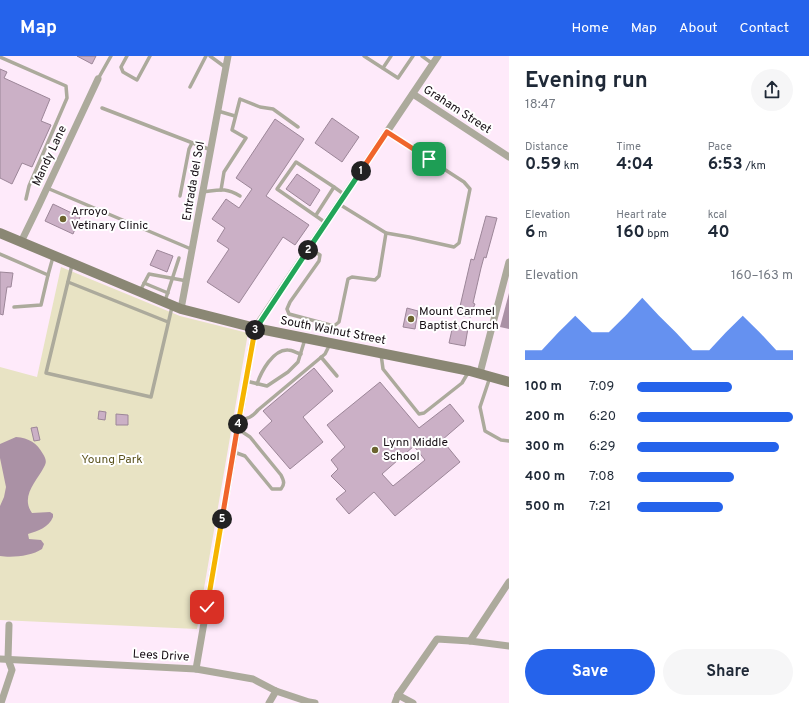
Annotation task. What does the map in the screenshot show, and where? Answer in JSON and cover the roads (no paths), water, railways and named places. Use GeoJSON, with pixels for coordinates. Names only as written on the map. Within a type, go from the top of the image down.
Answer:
{"type":"FeatureCollection","features":[{"type":"Feature","properties":{"kind":"street","name":"Entrada del Sol"},"geometry":{"type":"LineString","coordinates":[[172,302],[187,281],[228,56]]}},
{"type":"Feature","properties":{"kind":"street"},"geometry":{"type":"LineString","coordinates":[[196,668],[255,328],[438,56]]}},
{"type":"Feature","properties":{"kind":"street","name":"Mandy Lane"},"geometry":{"type":"LineString","coordinates":[[20,242],[98,79]]}},
{"type":"Feature","properties":{"kind":"street","name":"Graham Street"},"geometry":{"type":"LineString","coordinates":[[413,94],[509,157]]}},
{"type":"Feature","properties":{"kind":"street","name":"South Walnut Street"},"geometry":{"type":"LineString","coordinates":[[0,233],[72,264],[142,288],[172,302],[255,328],[475,372],[509,382]]}},
{"type":"Feature","properties":{"kind":"street"},"geometry":{"type":"LineString","coordinates":[[475,372],[509,262]]}},
{"type":"Feature","properties":{"kind":"street"},"geometry":{"type":"LineString","coordinates":[[470,641],[509,582]]}},
{"type":"Feature","properties":{"kind":"street"},"geometry":{"type":"LineString","coordinates":[[1,703],[12,670],[8,659],[9,625]]}},
{"type":"Feature","properties":{"kind":"street"},"geometry":{"type":"LineString","coordinates":[[395,703],[398,696],[437,639],[470,641],[509,646]]}},
{"type":"Feature","properties":{"kind":"street","name":"Lees Drive"},"geometry":{"type":"LineString","coordinates":[[0,659],[196,668],[253,679],[276,691],[315,703]]}},
{"type":"Feature","properties":{"kind":"street"},"geometry":{"type":"LineString","coordinates":[[269,703],[276,691]]}},
{"type":"Feature","properties":{"kind":"street"},"geometry":{"type":"LineString","coordinates":[[398,696],[413,703]]}},
{"type":"Feature","properties":{"kind":"lane"},"geometry":{"type":"LineString","coordinates":[[98,79],[111,56]]}},
{"type":"Feature","properties":{"kind":"lane"},"geometry":{"type":"LineString","coordinates":[[127,56],[121,67],[123,72],[137,80],[150,56]]}},
{"type":"Feature","properties":{"kind":"lane"},"geometry":{"type":"LineString","coordinates":[[190,87],[206,56]]}},
{"type":"Feature","properties":{"kind":"lane"},"geometry":{"type":"LineString","coordinates":[[210,56],[226,68]]}},
{"type":"Feature","properties":{"kind":"lane"},"geometry":{"type":"LineString","coordinates":[[364,56],[370,58],[398,78],[413,56]]}},
{"type":"Feature","properties":{"kind":"lane"},"geometry":{"type":"LineString","coordinates":[[383,68],[391,56]]}},
{"type":"Feature","properties":{"kind":"lane"},"geometry":{"type":"LineString","coordinates":[[422,56],[433,64]]}},
{"type":"Feature","properties":{"kind":"lane"},"geometry":{"type":"LineString","coordinates":[[0,57],[66,86],[67,98],[29,186],[26,199]]}},
{"type":"Feature","properties":{"kind":"lane"},"geometry":{"type":"LineString","coordinates":[[221,190],[224,172],[246,138],[232,130],[240,99],[260,107],[273,109],[298,127]]}},
{"type":"Feature","properties":{"kind":"lane"},"geometry":{"type":"LineString","coordinates":[[102,108],[211,150]]}},
{"type":"Feature","properties":{"kind":"lane"},"geometry":{"type":"LineString","coordinates":[[218,111],[235,116]]}},
{"type":"Feature","properties":{"kind":"lane"},"geometry":{"type":"LineString","coordinates":[[339,204],[386,233],[454,247],[460,243],[470,189],[464,182],[387,132]]}},
{"type":"Feature","properties":{"kind":"lane"},"geometry":{"type":"LineString","coordinates":[[180,196],[189,149],[192,143]]}},
{"type":"Feature","properties":{"kind":"lane"},"geometry":{"type":"LineString","coordinates":[[326,222],[277,189],[296,162],[345,195]]}},
{"type":"Feature","properties":{"kind":"lane"},"geometry":{"type":"LineString","coordinates":[[316,215],[334,187]]}},
{"type":"Feature","properties":{"kind":"lane"},"geometry":{"type":"LineString","coordinates":[[47,188],[192,249]]}},
{"type":"Feature","properties":{"kind":"lane"},"geometry":{"type":"LineString","coordinates":[[203,192],[230,190],[240,196]]}},
{"type":"Feature","properties":{"kind":"lane"},"geometry":{"type":"LineString","coordinates":[[309,248],[320,255],[319,261],[290,302],[287,309],[289,314],[334,326],[339,322],[348,279],[352,277],[376,280],[379,276],[386,233]]}},
{"type":"Feature","properties":{"kind":"lane"},"geometry":{"type":"LineString","coordinates":[[0,254],[48,275]]}},
{"type":"Feature","properties":{"kind":"lane"},"geometry":{"type":"LineString","coordinates":[[14,307],[41,305],[53,256]]}},
{"type":"Feature","properties":{"kind":"lane"},"geometry":{"type":"LineString","coordinates":[[72,264],[46,373],[152,397],[172,302],[172,278],[179,258]]}},
{"type":"Feature","properties":{"kind":"lane"},"geometry":{"type":"LineString","coordinates":[[142,288],[148,274],[187,281]]}},
{"type":"Feature","properties":{"kind":"lane"},"geometry":{"type":"LineString","coordinates":[[68,282],[168,322]]}},
{"type":"Feature","properties":{"kind":"lane"},"geometry":{"type":"LineString","coordinates":[[246,381],[267,386],[288,372],[298,362],[305,338]]}},
{"type":"Feature","properties":{"kind":"lane"},"geometry":{"type":"LineString","coordinates":[[239,420],[252,417],[258,410],[325,354],[330,343]]}},
{"type":"Feature","properties":{"kind":"lane"},"geometry":{"type":"LineString","coordinates":[[257,384],[260,373],[280,352],[288,350],[301,354]]}},
{"type":"Feature","properties":{"kind":"lane"},"geometry":{"type":"LineString","coordinates":[[381,353],[383,369],[418,414],[424,414],[475,372]]}},
{"type":"Feature","properties":{"kind":"lane"},"geometry":{"type":"LineString","coordinates":[[321,357],[337,376]]}},
{"type":"Feature","properties":{"kind":"lane"},"geometry":{"type":"LineString","coordinates":[[490,376],[480,407],[486,431],[501,440],[509,441]]}},
{"type":"Feature","properties":{"kind":"lane"},"geometry":{"type":"LineString","coordinates":[[234,452],[245,456],[272,488],[280,489],[284,486],[282,475],[250,437],[238,429]]}},
{"type":"Feature","properties":{"kind":"place","name":"Arroyo Vetinary Clinic"},"geometry":{"type":"Point","coordinates":[63,219]}},
{"type":"Feature","properties":{"kind":"place","name":"Mount Carmel Baptist Church"},"geometry":{"type":"Point","coordinates":[411,319]}},
{"type":"Feature","properties":{"kind":"place","name":"Lynn Middle School"},"geometry":{"type":"Point","coordinates":[375,450]}},
{"type":"Feature","properties":{"kind":"park label","name":"Young Park"},"geometry":{"type":"Point","coordinates":[112,460]}}]}
